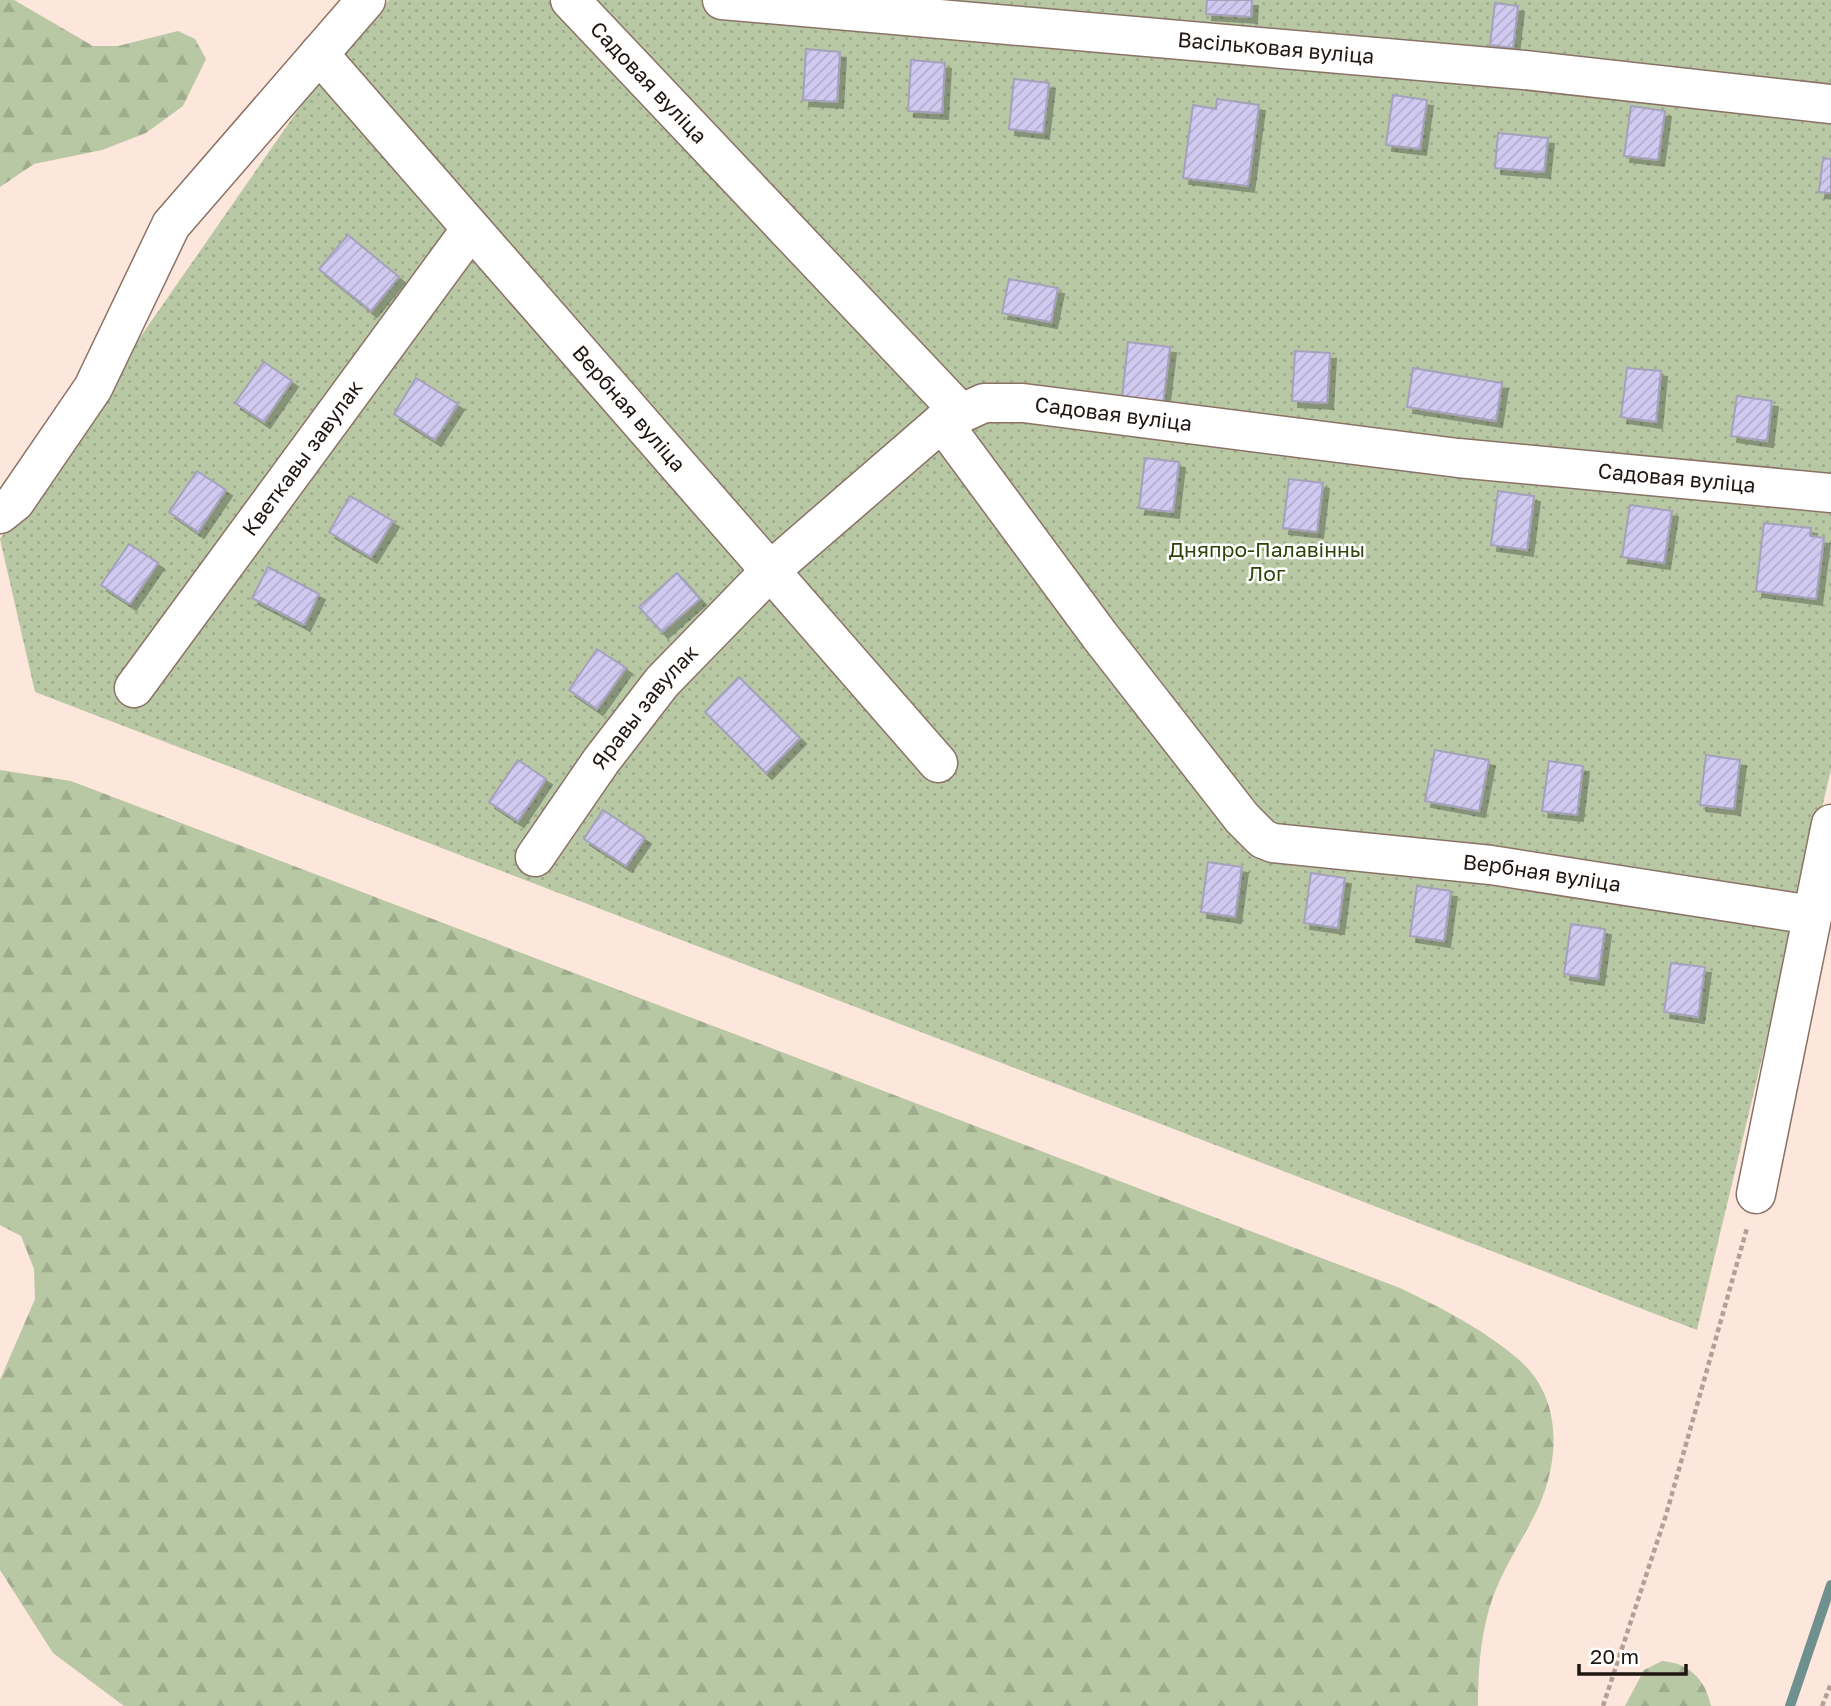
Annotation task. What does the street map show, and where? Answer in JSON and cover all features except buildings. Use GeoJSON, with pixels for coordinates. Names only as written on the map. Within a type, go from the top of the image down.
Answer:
{"type":"FeatureCollection","features":[{"type":"Feature","properties":{"kind":"street"},"geometry":{"type":"LineString","coordinates":[[0,514],[15,502],[93,388],[171,225],[366,0]]}},
{"type":"Feature","properties":{"kind":"street","name":"Садовая вуліца"},"geometry":{"type":"LineString","coordinates":[[569,0],[951,417],[984,403],[1023,402],[1458,458],[1831,493]]}},
{"type":"Feature","properties":{"kind":"street","name":"Васільковая вуліца"},"geometry":{"type":"LineString","coordinates":[[722,0],[1524,71],[1831,104]]}},
{"type":"Feature","properties":{"kind":"street","name":"Вербная вуліца"},"geometry":{"type":"LineString","coordinates":[[319,54],[938,763]]}},
{"type":"Feature","properties":{"kind":"street","name":"Кветкавы завулак"},"geometry":{"type":"LineString","coordinates":[[134,688],[471,229]]}},
{"type":"Feature","properties":{"kind":"street","name":"Вербная вуліца"},"geometry":{"type":"LineString","coordinates":[[951,417],[1076,605],[1220,791],[1255,831],[1273,843],[1491,865],[1812,915]]}},
{"type":"Feature","properties":{"kind":"street","name":"Яравы завулак"},"geometry":{"type":"LineString","coordinates":[[535,858],[601,761],[662,682],[771,570],[951,417]]}},
{"type":"Feature","properties":{"kind":"street"},"geometry":{"type":"LineString","coordinates":[[1756,1194],[1831,824]]}},
{"type":"Feature","properties":{"kind":"path"},"geometry":{"type":"LineString","coordinates":[[1603,1706],[1666,1515],[1756,1194]]}},
{"type":"Feature","properties":{"kind":"path"},"geometry":{"type":"LineString","coordinates":[[1822,1706],[1831,1684]]}},
{"type":"Feature","properties":{"kind":"green space"},"geometry":{"type":"Polygon","coordinates":[[[0,0],[14,0],[93,46],[118,46],[178,31],[195,39],[206,59],[183,106],[146,133],[102,150],[34,164],[0,187],[0,0]]]}},
{"type":"Feature","properties":{"kind":"green space","name":"Дняпро-Палавінны Лог"},"geometry":{"type":"Polygon","coordinates":[[[389,0],[1831,0],[1831,770],[1697,1330],[35,692],[0,539],[307,97],[389,0]]]}},
{"type":"Feature","properties":{"kind":"green space"},"geometry":{"type":"Polygon","coordinates":[[[0,770],[71,781],[1400,1288],[1476,1328],[1518,1359],[1534,1375],[1551,1414],[1554,1435],[1553,1457],[1541,1500],[1504,1572],[1490,1606],[1480,1656],[1478,1706],[124,1706],[53,1653],[0,1570],[0,1380],[35,1299],[34,1269],[21,1236],[0,1225],[0,770]]]}},
{"type":"Feature","properties":{"kind":"green space"},"geometry":{"type":"Polygon","coordinates":[[[1662,1661],[1680,1665],[1694,1674],[1705,1688],[1711,1706],[1625,1706],[1644,1670],[1662,1661]]]}},
{"type":"Feature","properties":{"kind":"waterway"},"geometry":{"type":"LineString","coordinates":[[1790,1706],[1831,1585]]}}]}
